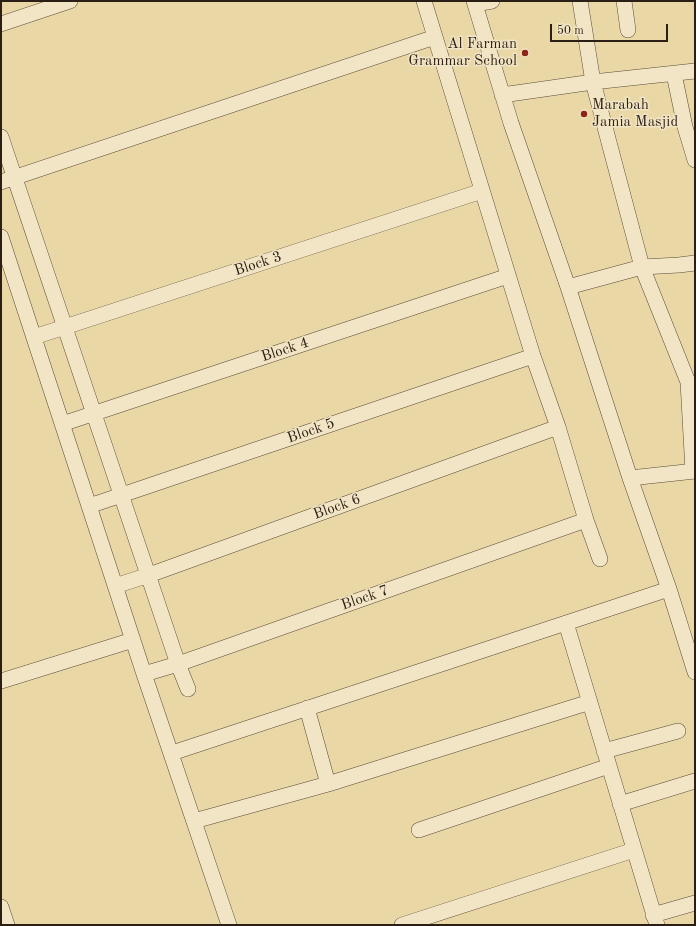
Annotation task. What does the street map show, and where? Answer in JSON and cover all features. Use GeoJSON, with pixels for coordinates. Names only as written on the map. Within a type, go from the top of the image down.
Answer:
{"type":"FeatureCollection","features":[{"type":"Feature","properties":{"kind":"street"},"geometry":{"type":"LineString","coordinates":[[1,24],[70,1]]}},
{"type":"Feature","properties":{"kind":"street"},"geometry":{"type":"LineString","coordinates":[[424,1],[533,356],[558,427],[586,520],[600,560]]}},
{"type":"Feature","properties":{"kind":"street"},"geometry":{"type":"LineString","coordinates":[[492,1],[475,2],[502,95],[568,287],[630,478],[669,589],[695,672]]}},
{"type":"Feature","properties":{"kind":"street"},"geometry":{"type":"LineString","coordinates":[[580,1],[593,82],[642,267],[688,382],[694,471],[630,478]]}},
{"type":"Feature","properties":{"kind":"street"},"geometry":{"type":"LineString","coordinates":[[624,1],[628,30]]}},
{"type":"Feature","properties":{"kind":"street"},"geometry":{"type":"LineString","coordinates":[[8,179],[435,37]]}},
{"type":"Feature","properties":{"kind":"street"},"geometry":{"type":"LineString","coordinates":[[502,95],[593,82],[695,71]]}},
{"type":"Feature","properties":{"kind":"street"},"geometry":{"type":"LineString","coordinates":[[674,74],[685,127],[695,160]]}},
{"type":"Feature","properties":{"kind":"street"},"geometry":{"type":"LineString","coordinates":[[1,137],[8,179],[65,327],[178,664],[188,689]]}},
{"type":"Feature","properties":{"kind":"street","name":"Block 3"},"geometry":{"type":"LineString","coordinates":[[34,337],[482,191]]}},
{"type":"Feature","properties":{"kind":"street"},"geometry":{"type":"LineString","coordinates":[[1,236],[4,258],[34,337],[144,674],[229,925]]}},
{"type":"Feature","properties":{"kind":"street"},"geometry":{"type":"LineString","coordinates":[[568,287],[642,267],[695,263]]}},
{"type":"Feature","properties":{"kind":"street","name":"Block 4"},"geometry":{"type":"LineString","coordinates":[[62,424],[508,276]]}},
{"type":"Feature","properties":{"kind":"street","name":"Block 5"},"geometry":{"type":"LineString","coordinates":[[89,506],[533,356]]}},
{"type":"Feature","properties":{"kind":"street","name":"Block 6"},"geometry":{"type":"LineString","coordinates":[[115,586],[558,427]]}},
{"type":"Feature","properties":{"kind":"street","name":"Block 7"},"geometry":{"type":"LineString","coordinates":[[144,674],[178,664],[586,520]]}},
{"type":"Feature","properties":{"kind":"street"},"geometry":{"type":"LineString","coordinates":[[172,753],[669,589]]}},
{"type":"Feature","properties":{"kind":"street"},"geometry":{"type":"LineString","coordinates":[[566,623],[655,920],[695,903]]}},
{"type":"Feature","properties":{"kind":"street"},"geometry":{"type":"LineString","coordinates":[[1,681],[133,640]]}},
{"type":"Feature","properties":{"kind":"street"},"geometry":{"type":"LineString","coordinates":[[194,821],[328,784],[590,702]]}},
{"type":"Feature","properties":{"kind":"street"},"geometry":{"type":"LineString","coordinates":[[306,708],[328,784]]}},
{"type":"Feature","properties":{"kind":"street"},"geometry":{"type":"LineString","coordinates":[[604,751],[678,731]]}},
{"type":"Feature","properties":{"kind":"street"},"geometry":{"type":"LineString","coordinates":[[419,830],[609,766]]}},
{"type":"Feature","properties":{"kind":"street"},"geometry":{"type":"LineString","coordinates":[[620,804],[695,781]]}},
{"type":"Feature","properties":{"kind":"street"},"geometry":{"type":"LineString","coordinates":[[402,925],[634,850]]}},
{"type":"Feature","properties":{"kind":"street"},"geometry":{"type":"LineString","coordinates":[[1,907],[7,925]]}},
{"type":"Feature","properties":{"kind":"place","name":"Al Farman Grammar School"},"geometry":{"type":"Point","coordinates":[525,53]}},
{"type":"Feature","properties":{"kind":"place","name":"Marabah Jamia Masjid"},"geometry":{"type":"Point","coordinates":[584,114]}}]}
